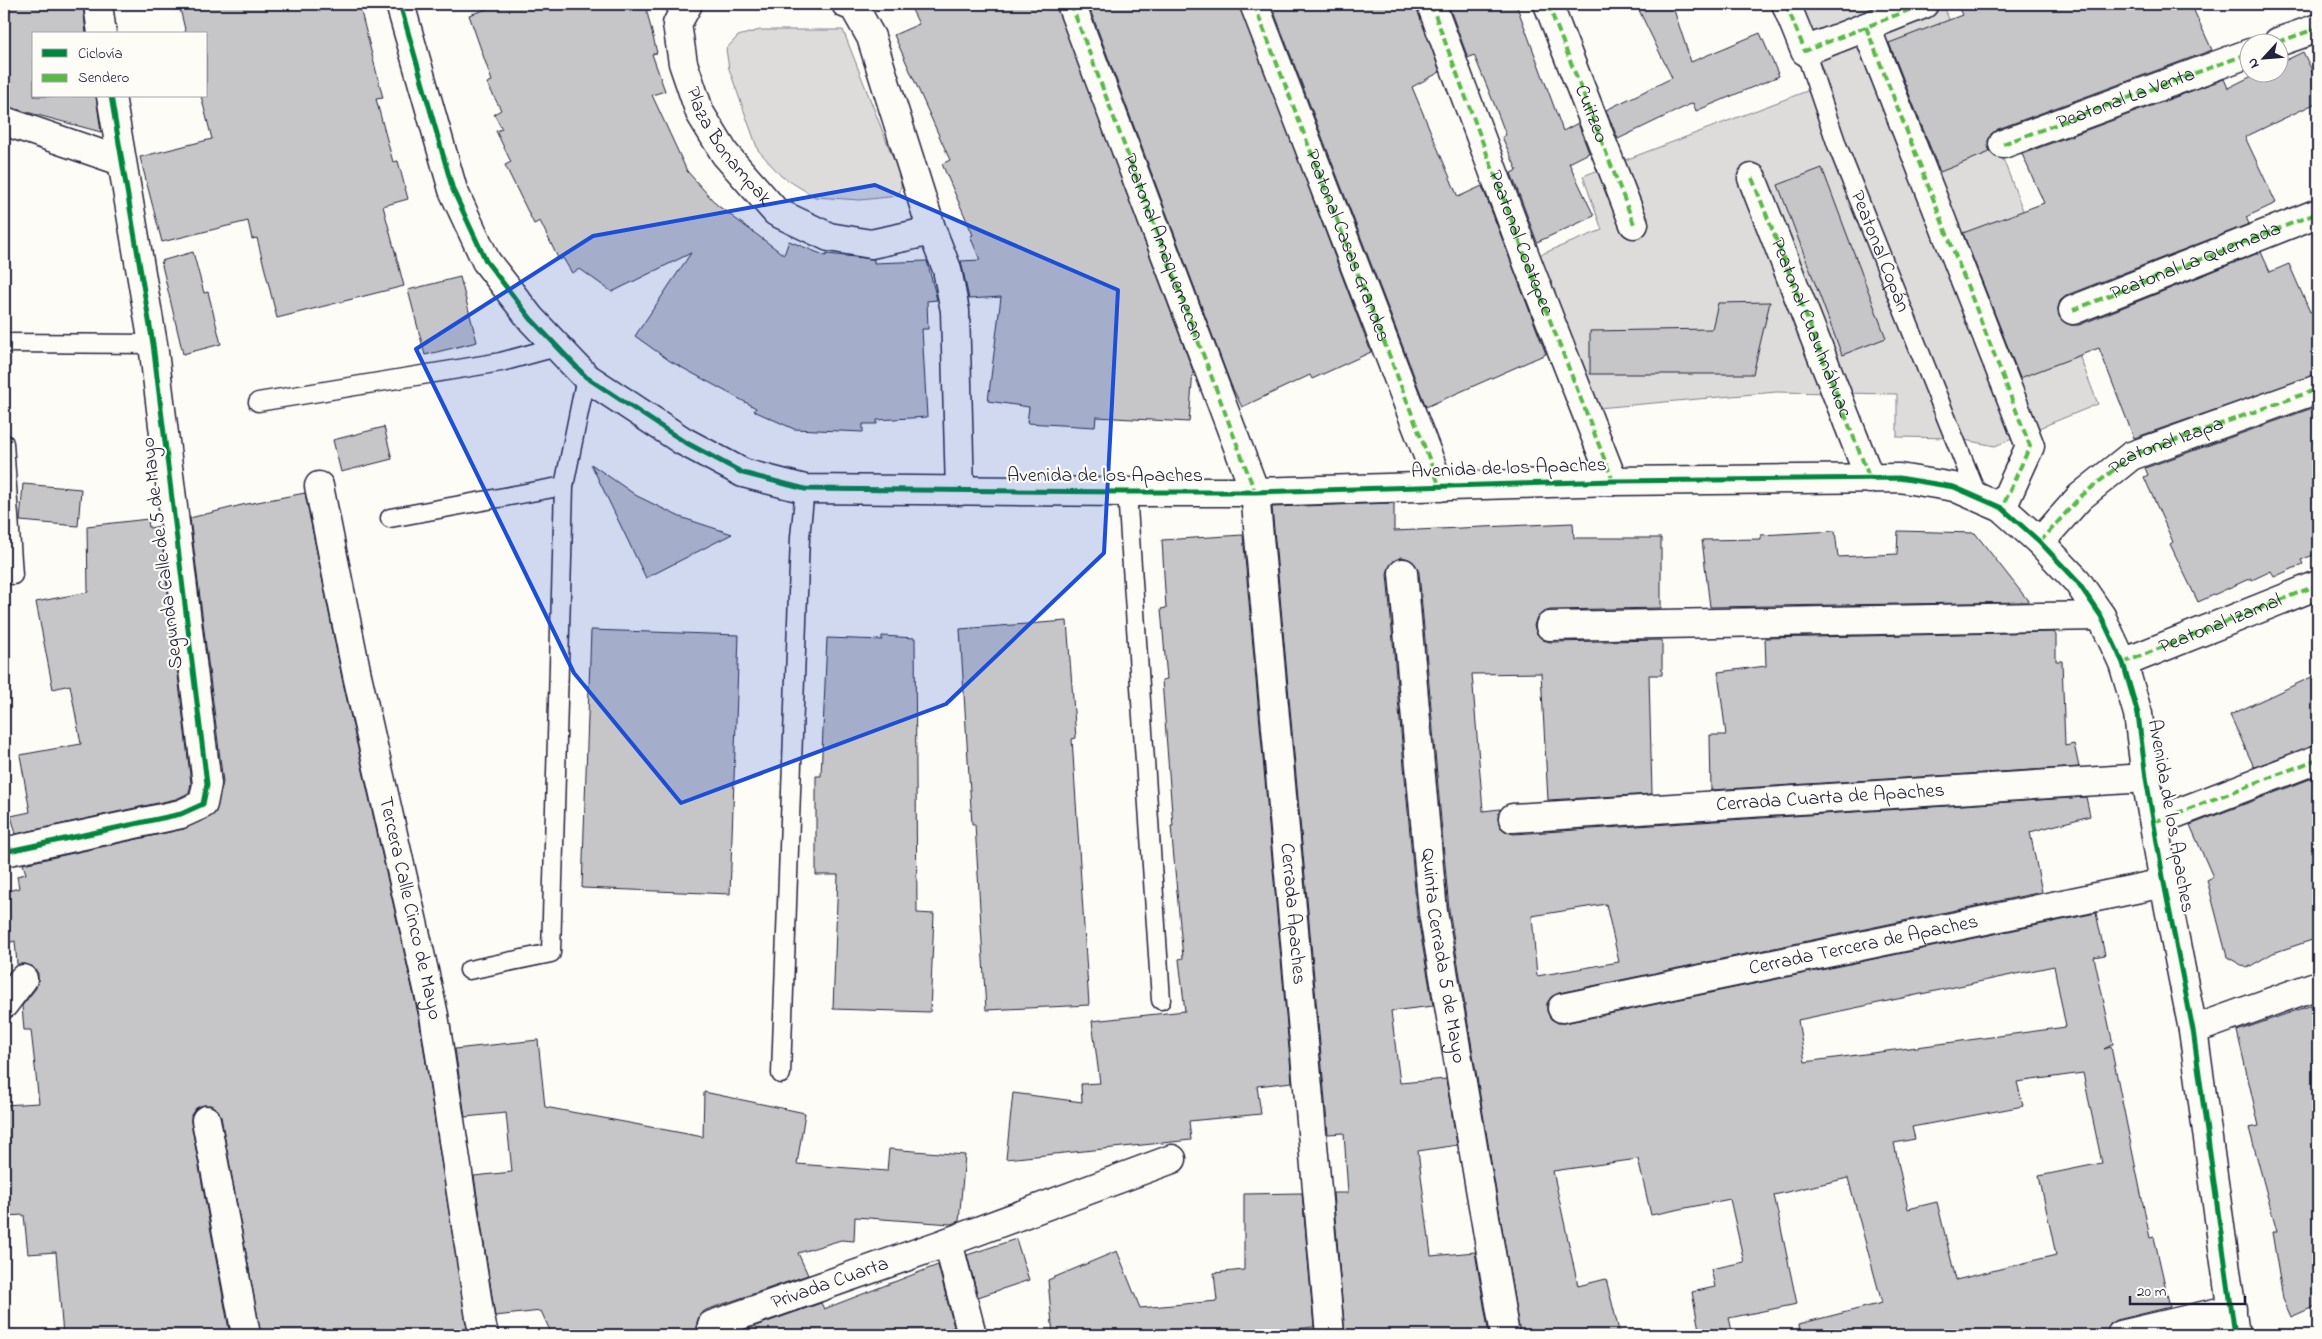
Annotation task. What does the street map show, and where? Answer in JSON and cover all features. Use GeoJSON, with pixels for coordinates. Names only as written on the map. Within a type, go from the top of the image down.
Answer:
{"type":"FeatureCollection","features":[{"type":"Feature","properties":{"kind":"street"},"geometry":{"type":"LineString","coordinates":[[98,4],[102,32]]}},
{"type":"Feature","properties":{"kind":"street","name":"Avenida de los Apaches"},"geometry":{"type":"LineString","coordinates":[[400,4],[453,190],[486,261],[531,319],[586,377],[683,441],[743,473],[805,489],[1127,492],[1255,492],[1613,481],[1899,478],[1954,487],[1990,503],[2040,542],[2077,581],[2101,616],[2123,663],[2138,714],[2146,778],[2164,883],[2194,1030],[2234,1322]]}},
{"type":"Feature","properties":{"kind":"street","name":"Plaza Bonampak"},"geometry":{"type":"LineString","coordinates":[[688,4],[677,24],[683,63],[700,113],[724,154],[776,212],[829,237],[871,244],[932,230]]}},
{"type":"Feature","properties":{"kind":"street"},"geometry":{"type":"LineString","coordinates":[[846,4],[854,7],[871,37],[932,230],[947,269],[955,311],[960,491]]}},
{"type":"Feature","properties":{"kind":"street","name":"Peatonal Amaquemecan"},"geometry":{"type":"LineString","coordinates":[[1070,4],[1255,492]]}},
{"type":"Feature","properties":{"kind":"street","name":"Peatonal Casas Grandes"},"geometry":{"type":"LineString","coordinates":[[1254,4],[1440,487]]}},
{"type":"Feature","properties":{"kind":"street","name":"Peatonal Coatepec"},"geometry":{"type":"LineString","coordinates":[[1430,4],[1528,264],[1613,481]]}},
{"type":"Feature","properties":{"kind":"street","name":"Cuitzeo"},"geometry":{"type":"LineString","coordinates":[[1548,4],[1634,224]]}},
{"type":"Feature","properties":{"kind":"street","name":"Peatonal Copán"},"geometry":{"type":"LineString","coordinates":[[1786,4],[1804,52]]}},
{"type":"Feature","properties":{"kind":"street"},"geometry":{"type":"LineString","coordinates":[[1804,52],[1924,4]]}},
{"type":"Feature","properties":{"kind":"street"},"geometry":{"type":"LineString","coordinates":[[1866,27],[2030,446],[1990,503]]}},
{"type":"Feature","properties":{"kind":"street"},"geometry":{"type":"LineString","coordinates":[[2290,39],[2317,32]]}},
{"type":"Feature","properties":{"kind":"street","name":"Peatonal La Venta"},"geometry":{"type":"LineString","coordinates":[[2003,144],[2240,57]]}},
{"type":"Feature","properties":{"kind":"street","name":"Segunda Calle de 5 de Mayo"},"geometry":{"type":"LineString","coordinates":[[4,852],[180,814],[203,804],[207,784],[153,344],[111,98]]}},
{"type":"Feature","properties":{"kind":"street"},"geometry":{"type":"LineString","coordinates":[[4,121],[121,161]]}},
{"type":"Feature","properties":{"kind":"street","name":"Peatonal Cuauhnáhuac"},"geometry":{"type":"LineString","coordinates":[[1752,178],[1870,479]]}},
{"type":"Feature","properties":{"kind":"street","name":"Peatonal La Quemada"},"geometry":{"type":"LineString","coordinates":[[2073,310],[2318,213]]}},
{"type":"Feature","properties":{"kind":"street","name":"Peatonal Izapa"},"geometry":{"type":"LineString","coordinates":[[2040,542],[2080,497],[2131,456],[2318,390]]}},
{"type":"Feature","properties":{"kind":"street","name":"Tercera Calle Cinco de Mayo"},"geometry":{"type":"LineString","coordinates":[[319,486],[359,684],[434,1015],[475,1289],[484,1335]]}},
{"type":"Feature","properties":{"kind":"street","name":"Cerrada Apaches"},"geometry":{"type":"LineString","coordinates":[[1255,492],[1330,1335]]}},
{"type":"Feature","properties":{"kind":"street","name":"Quinta Cerrada 5 de Mayo"},"geometry":{"type":"LineString","coordinates":[[1404,573],[1433,912],[1505,1335]]}},
{"type":"Feature","properties":{"kind":"street","name":"Peatonal Izamal"},"geometry":{"type":"LineString","coordinates":[[2123,663],[2318,585]]}},
{"type":"Feature","properties":{"kind":"street"},"geometry":{"type":"LineString","coordinates":[[1550,626],[2101,616]]}},
{"type":"Feature","properties":{"kind":"street"},"geometry":{"type":"LineString","coordinates":[[2154,822],[2318,759]]}},
{"type":"Feature","properties":{"kind":"street","name":"Cerrada Cuarta de Apaches"},"geometry":{"type":"LineString","coordinates":[[1513,818],[2146,778]]}},
{"type":"Feature","properties":{"kind":"street","name":"Cerrada Tercera de Apaches"},"geometry":{"type":"LineString","coordinates":[[1562,1008],[2164,883]]}},
{"type":"Feature","properties":{"kind":"street"},"geometry":{"type":"LineString","coordinates":[[4,1004],[22,979]]}},
{"type":"Feature","properties":{"kind":"street"},"geometry":{"type":"LineString","coordinates":[[2194,1030],[2318,985]]}},
{"type":"Feature","properties":{"kind":"street"},"geometry":{"type":"LineString","coordinates":[[206,1120],[246,1335]]}},
{"type":"Feature","properties":{"kind":"street","name":"Privada Cuarta"},"geometry":{"type":"LineString","coordinates":[[712,1325],[948,1242],[1172,1159]]}},
{"type":"Feature","properties":{"kind":"street"},"geometry":{"type":"LineString","coordinates":[[948,1242],[972,1335]]}},
{"type":"Feature","properties":{"kind":"street"},"geometry":{"type":"LineString","coordinates":[[2122,1335],[2234,1322]]}},
{"type":"Feature","properties":{"kind":"lane","name":"Peatonal Copán"},"geometry":{"type":"LineString","coordinates":[[1804,52],[1837,145],[1990,503]]}},
{"type":"Feature","properties":{"kind":"lane"},"geometry":{"type":"LineString","coordinates":[[4,343],[153,344]]}},
{"type":"Feature","properties":{"kind":"lane"},"geometry":{"type":"LineString","coordinates":[[258,402],[501,362],[556,347]]}},
{"type":"Feature","properties":{"kind":"lane"},"geometry":{"type":"LineString","coordinates":[[469,970],[551,953],[564,486],[586,377]]}},
{"type":"Feature","properties":{"kind":"lane"},"geometry":{"type":"LineString","coordinates":[[4,443],[13,574]]}},
{"type":"Feature","properties":{"kind":"lane"},"geometry":{"type":"LineString","coordinates":[[390,518],[564,486]]}},
{"type":"Feature","properties":{"kind":"lane"},"geometry":{"type":"LineString","coordinates":[[781,1074],[800,537],[805,489]]}},
{"type":"Feature","properties":{"kind":"lane"},"geometry":{"type":"LineString","coordinates":[[1127,492],[1160,1000]]}},
{"type":"Feature","properties":{"kind":"highlighted area"},"geometry":{"type":"Polygon","coordinates":[[[875,185],[1118,290],[1104,553],[946,704],[681,803],[574,673],[416,349],[593,236],[875,185]]]}},
{"type":"Feature","properties":{"kind":"shaded area"},"geometry":{"type":"Polygon","coordinates":[[[1797,4],[1883,4],[1888,17],[1924,4],[1943,4],[2098,404],[1995,446],[1954,438],[1897,437],[1897,394],[1776,392],[1598,408],[1539,255],[1602,230],[1583,176],[1828,83],[1797,4]]]}},
{"type":"Feature","properties":{"kind":"shaded area"},"geometry":{"type":"Polygon","coordinates":[[[760,30],[843,30],[902,181],[899,196],[860,200],[815,197],[781,176],[758,150],[729,69],[726,49],[738,36],[760,30]]]}},
{"type":"Feature","properties":{"kind":"building"},"geometry":{"type":"Polygon","coordinates":[[[4,4],[83,4],[86,32],[32,32],[32,98],[96,98],[101,132],[4,106],[4,4]]]}},
{"type":"Feature","properties":{"kind":"building"},"geometry":{"type":"Polygon","coordinates":[[[179,4],[359,4],[383,98],[376,99],[393,162],[398,161],[408,199],[383,206],[404,286],[277,318],[257,238],[252,239],[248,221],[162,242],[140,157],[212,139],[202,98],[208,98],[208,32],[186,32],[179,4]]]}},
{"type":"Feature","properties":{"kind":"building"},"geometry":{"type":"Polygon","coordinates":[[[502,4],[645,4],[657,53],[652,54],[665,91],[652,95],[687,171],[717,205],[784,255],[789,241],[826,256],[827,254],[874,259],[874,263],[927,261],[937,300],[927,301],[928,329],[922,329],[927,417],[877,420],[877,424],[863,424],[863,432],[794,429],[754,411],[756,408],[670,361],[635,336],[691,253],[612,292],[580,269],[572,273],[563,258],[559,260],[540,221],[534,224],[505,165],[511,162],[496,131],[502,129],[494,114],[501,110],[487,83],[492,81],[469,15],[502,4]]]}},
{"type":"Feature","properties":{"kind":"building"},"geometry":{"type":"Polygon","coordinates":[[[909,4],[1056,4],[1193,371],[1189,422],[1096,417],[1095,427],[1027,423],[1029,407],[988,401],[1001,297],[969,299],[961,261],[980,260],[970,236],[973,235],[942,164],[950,160],[894,35],[919,24],[909,4]]]}},
{"type":"Feature","properties":{"kind":"building"},"geometry":{"type":"Polygon","coordinates":[[[1088,4],[1239,4],[1371,352],[1312,379],[1310,375],[1242,407],[1231,385],[1088,4]]]}},
{"type":"Feature","properties":{"kind":"building"},"geometry":{"type":"Polygon","coordinates":[[[1271,4],[1416,4],[1440,72],[1412,87],[1458,197],[1482,186],[1546,354],[1426,407],[1271,4]]]}},
{"type":"Feature","properties":{"kind":"building"},"geometry":{"type":"Polygon","coordinates":[[[1448,4],[1516,4],[1563,131],[1578,123],[1589,153],[1569,163],[1594,216],[1537,242],[1511,173],[1517,170],[1502,137],[1506,135],[1474,55],[1468,58],[1448,4]]]}},
{"type":"Feature","properties":{"kind":"building"},"geometry":{"type":"Polygon","coordinates":[[[1636,4],[1672,4],[1691,62],[1760,33],[1779,76],[1696,111],[1693,103],[1618,139],[1606,110],[1672,78],[1636,4]]]}},
{"type":"Feature","properties":{"kind":"building"},"geometry":{"type":"Polygon","coordinates":[[[1957,4],[2191,4],[2212,50],[1998,129],[1991,134],[1988,141],[1990,152],[1940,172],[1889,43],[1962,15],[1957,4]]]}},
{"type":"Feature","properties":{"kind":"building"},"geometry":{"type":"Polygon","coordinates":[[[2303,52],[2318,83],[2318,102],[2245,137],[2276,203],[2246,217],[2249,224],[2067,295],[2060,301],[2058,308],[2059,316],[2064,322],[2071,325],[2079,325],[2261,252],[2270,272],[2289,264],[2310,312],[2318,308],[2318,374],[2134,438],[2099,348],[2020,378],[1963,233],[2044,203],[2022,154],[2224,79],[2228,88],[2240,82],[2290,82],[2290,58],[2303,52]]]}},
{"type":"Feature","properties":{"kind":"building"},"geometry":{"type":"Polygon","coordinates":[[[1822,168],[1886,338],[1842,355],[1778,185],[1822,168]]]}},
{"type":"Feature","properties":{"kind":"building"},"geometry":{"type":"Polygon","coordinates":[[[193,252],[204,293],[208,292],[221,344],[183,354],[161,261],[193,252]]]}},
{"type":"Feature","properties":{"kind":"building"},"geometry":{"type":"Polygon","coordinates":[[[460,277],[477,342],[425,355],[408,290],[460,277]]]}},
{"type":"Feature","properties":{"kind":"building"},"geometry":{"type":"Polygon","coordinates":[[[1770,302],[1753,374],[1590,374],[1590,331],[1712,329],[1718,303],[1770,302]]]}},
{"type":"Feature","properties":{"kind":"building"},"geometry":{"type":"Polygon","coordinates":[[[2318,406],[2318,553],[2301,560],[2303,564],[2274,577],[2271,571],[2198,602],[2170,544],[2173,542],[2144,477],[2148,475],[2145,468],[2318,406]]]}},
{"type":"Feature","properties":{"kind":"building"},"geometry":{"type":"Polygon","coordinates":[[[384,427],[392,459],[341,472],[333,440],[384,427]]]}},
{"type":"Feature","properties":{"kind":"building"},"geometry":{"type":"Polygon","coordinates":[[[591,464],[637,496],[680,517],[732,534],[646,578],[591,464]]]}},
{"type":"Feature","properties":{"kind":"building"},"geometry":{"type":"Polygon","coordinates":[[[23,484],[81,489],[78,526],[20,521],[23,484]]]}},
{"type":"Feature","properties":{"kind":"building"},"geometry":{"type":"Polygon","coordinates":[[[305,493],[342,678],[419,1018],[468,1335],[261,1335],[221,1117],[218,1110],[211,1105],[204,1105],[196,1108],[191,1115],[191,1123],[230,1335],[63,1335],[56,1252],[28,1254],[24,1215],[4,1216],[4,1105],[39,1103],[31,1030],[24,1030],[22,1006],[36,988],[38,973],[32,966],[17,964],[15,941],[4,944],[4,892],[19,888],[17,876],[26,874],[23,864],[184,829],[215,813],[223,782],[190,518],[242,505],[305,493]]]}},
{"type":"Feature","properties":{"kind":"building"},"geometry":{"type":"Polygon","coordinates":[[[1394,503],[1394,531],[1573,523],[1574,538],[1661,538],[1661,608],[1550,610],[1542,613],[1536,619],[1534,626],[1537,634],[1543,640],[1550,642],[1662,640],[1662,675],[1649,675],[1652,794],[1548,800],[1541,673],[1472,674],[1483,811],[1500,809],[1498,819],[1500,827],[1507,832],[1514,834],[2086,797],[2090,816],[2030,832],[2042,892],[1559,993],[1551,997],[1547,1003],[1547,1011],[1551,1019],[1558,1023],[1565,1023],[2096,913],[2105,955],[2094,957],[2113,1044],[2104,1049],[2111,1047],[2150,1238],[2154,1237],[2170,1307],[2117,1320],[2110,1324],[2106,1335],[1800,1335],[1799,1324],[1882,1303],[1848,1178],[1774,1195],[1797,1304],[1729,1318],[1733,1335],[1700,1335],[1692,1292],[1715,1287],[1711,1269],[1744,1262],[1730,1199],[1651,1215],[1638,1159],[1553,1171],[1578,1286],[1606,1279],[1620,1335],[1520,1335],[1449,910],[1419,572],[1415,564],[1409,559],[1402,557],[1394,561],[1389,567],[1387,574],[1417,913],[1433,1006],[1391,1011],[1400,1083],[1446,1079],[1457,1145],[1418,1151],[1431,1256],[1475,1252],[1489,1335],[1345,1335],[1333,1193],[1348,1193],[1344,1133],[1328,1134],[1272,507],[1394,503]],[[1606,904],[1532,916],[1537,976],[1619,962],[1606,904]],[[2054,966],[1798,1020],[1805,1062],[2066,1027],[2054,966]],[[2083,1073],[2017,1082],[2023,1106],[1912,1127],[1915,1139],[1894,1143],[1908,1209],[1937,1202],[1956,1280],[2056,1255],[2039,1176],[2102,1163],[2083,1073]]]}},
{"type":"Feature","properties":{"kind":"building"},"geometry":{"type":"Polygon","coordinates":[[[148,519],[149,528],[160,526],[191,783],[189,793],[176,799],[16,834],[11,816],[30,812],[20,755],[81,744],[70,685],[53,689],[36,602],[88,592],[87,526],[148,519]]]}},
{"type":"Feature","properties":{"kind":"building"},"geometry":{"type":"Polygon","coordinates":[[[1835,531],[1838,557],[1897,554],[1898,531],[1975,533],[2029,602],[1710,607],[1702,540],[1761,539],[1761,535],[1835,531]]]}},
{"type":"Feature","properties":{"kind":"building"},"geometry":{"type":"Polygon","coordinates":[[[1243,535],[1292,1082],[1257,1086],[1261,1114],[1189,1121],[1191,1140],[1006,1159],[1013,1093],[1082,1102],[1081,1084],[1100,1083],[1092,1021],[1185,1011],[1179,959],[1183,958],[1171,826],[1173,826],[1162,680],[1167,679],[1161,609],[1166,608],[1162,540],[1243,535]]]}},
{"type":"Feature","properties":{"kind":"building"},"geometry":{"type":"Polygon","coordinates":[[[1067,621],[1076,738],[1072,739],[1089,1005],[986,1010],[975,824],[972,824],[960,629],[1067,621]]]}},
{"type":"Feature","properties":{"kind":"building"},"geometry":{"type":"Polygon","coordinates":[[[591,630],[739,635],[730,894],[582,888],[591,630]]]}},
{"type":"Feature","properties":{"kind":"building"},"geometry":{"type":"Polygon","coordinates":[[[2054,632],[2056,635],[2056,661],[2062,661],[2065,746],[2074,744],[2079,767],[1711,790],[1710,735],[1726,735],[1718,672],[1766,666],[1765,638],[2054,632]]]}},
{"type":"Feature","properties":{"kind":"building"},"geometry":{"type":"Polygon","coordinates":[[[882,636],[915,638],[917,913],[934,914],[930,1012],[833,1009],[838,875],[816,875],[816,776],[821,776],[827,638],[882,640],[882,636]]]}},
{"type":"Feature","properties":{"kind":"building"},"geometry":{"type":"Polygon","coordinates":[[[2318,674],[2318,744],[2254,767],[2230,715],[2318,674]]]}},
{"type":"Feature","properties":{"kind":"building"},"geometry":{"type":"Polygon","coordinates":[[[2318,776],[2318,938],[2273,953],[2247,968],[2227,957],[2207,880],[2213,877],[2190,825],[2318,776]]]}},
{"type":"Feature","properties":{"kind":"building"},"geometry":{"type":"Polygon","coordinates":[[[2318,1003],[2318,1305],[2291,1317],[2283,1299],[2272,1232],[2277,1232],[2249,1128],[2259,1126],[2237,1031],[2318,1003]]]}},
{"type":"Feature","properties":{"kind":"building"},"geometry":{"type":"Polygon","coordinates":[[[538,1040],[545,1107],[703,1137],[704,1092],[805,1113],[797,1164],[887,1171],[889,1149],[965,1155],[959,1221],[951,1224],[855,1217],[854,1241],[841,1240],[798,1253],[808,1275],[706,1310],[700,1314],[697,1322],[697,1330],[701,1335],[552,1335],[541,1311],[495,1316],[474,1176],[512,1172],[506,1113],[465,1117],[455,1049],[538,1040]]]}},
{"type":"Feature","properties":{"kind":"building"},"geometry":{"type":"Polygon","coordinates":[[[1302,1193],[1314,1327],[1255,1333],[1255,1335],[1053,1335],[1048,1280],[1117,1251],[1140,1308],[1217,1301],[1214,1273],[1244,1270],[1244,1194],[1302,1193]]]}},
{"type":"Feature","properties":{"kind":"building"},"geometry":{"type":"Polygon","coordinates":[[[1016,1239],[1029,1280],[978,1297],[967,1255],[1016,1239]]]}},
{"type":"Feature","properties":{"kind":"building"},"geometry":{"type":"Polygon","coordinates":[[[938,1265],[954,1327],[932,1335],[730,1335],[821,1303],[824,1309],[938,1265]]]}},
{"type":"Feature","properties":{"kind":"marked path"},"geometry":{"type":"LineString","coordinates":[[1071,4],[1255,492]]}},
{"type":"Feature","properties":{"kind":"marked path"},"geometry":{"type":"LineString","coordinates":[[1254,4],[1440,487]]}},
{"type":"Feature","properties":{"kind":"marked path"},"geometry":{"type":"LineString","coordinates":[[1431,4],[1528,264],[1613,481]]}},
{"type":"Feature","properties":{"kind":"marked path"},"geometry":{"type":"LineString","coordinates":[[1548,4],[1634,224]]}},
{"type":"Feature","properties":{"kind":"marked path"},"geometry":{"type":"LineString","coordinates":[[1786,4],[1805,51],[1924,4]]}},
{"type":"Feature","properties":{"kind":"marked path"},"geometry":{"type":"LineString","coordinates":[[1866,27],[2030,446],[2002,508]]}},
{"type":"Feature","properties":{"kind":"marked path"},"geometry":{"type":"LineString","coordinates":[[2290,38],[2318,28]]}},
{"type":"Feature","properties":{"kind":"marked path"},"geometry":{"type":"LineString","coordinates":[[2003,144],[2240,57]]}},
{"type":"Feature","properties":{"kind":"marked path"},"geometry":{"type":"LineString","coordinates":[[1752,178],[1870,479]]}},
{"type":"Feature","properties":{"kind":"marked path"},"geometry":{"type":"LineString","coordinates":[[2073,310],[2318,213]]}},
{"type":"Feature","properties":{"kind":"marked path"},"geometry":{"type":"LineString","coordinates":[[2040,542],[2080,497],[2131,456],[2318,389]]}},
{"type":"Feature","properties":{"kind":"marked path"},"geometry":{"type":"LineString","coordinates":[[2123,663],[2318,585]]}},
{"type":"Feature","properties":{"kind":"marked path"},"geometry":{"type":"LineString","coordinates":[[2154,822],[2318,759]]}},
{"type":"Feature","properties":{"kind":"cycle path"},"geometry":{"type":"LineString","coordinates":[[400,4],[453,190],[486,261],[531,319],[586,377],[683,441],[743,473],[805,489],[1127,492],[1255,492],[1613,481],[1899,478],[1954,487],[2002,508],[2040,542],[2077,581],[2101,616],[2123,663],[2138,714],[2146,778],[2164,883],[2193,1030],[2235,1335]]}},
{"type":"Feature","properties":{"kind":"cycle path"},"geometry":{"type":"LineString","coordinates":[[4,852],[181,814],[203,804],[207,784],[153,344],[111,98]]}}]}
